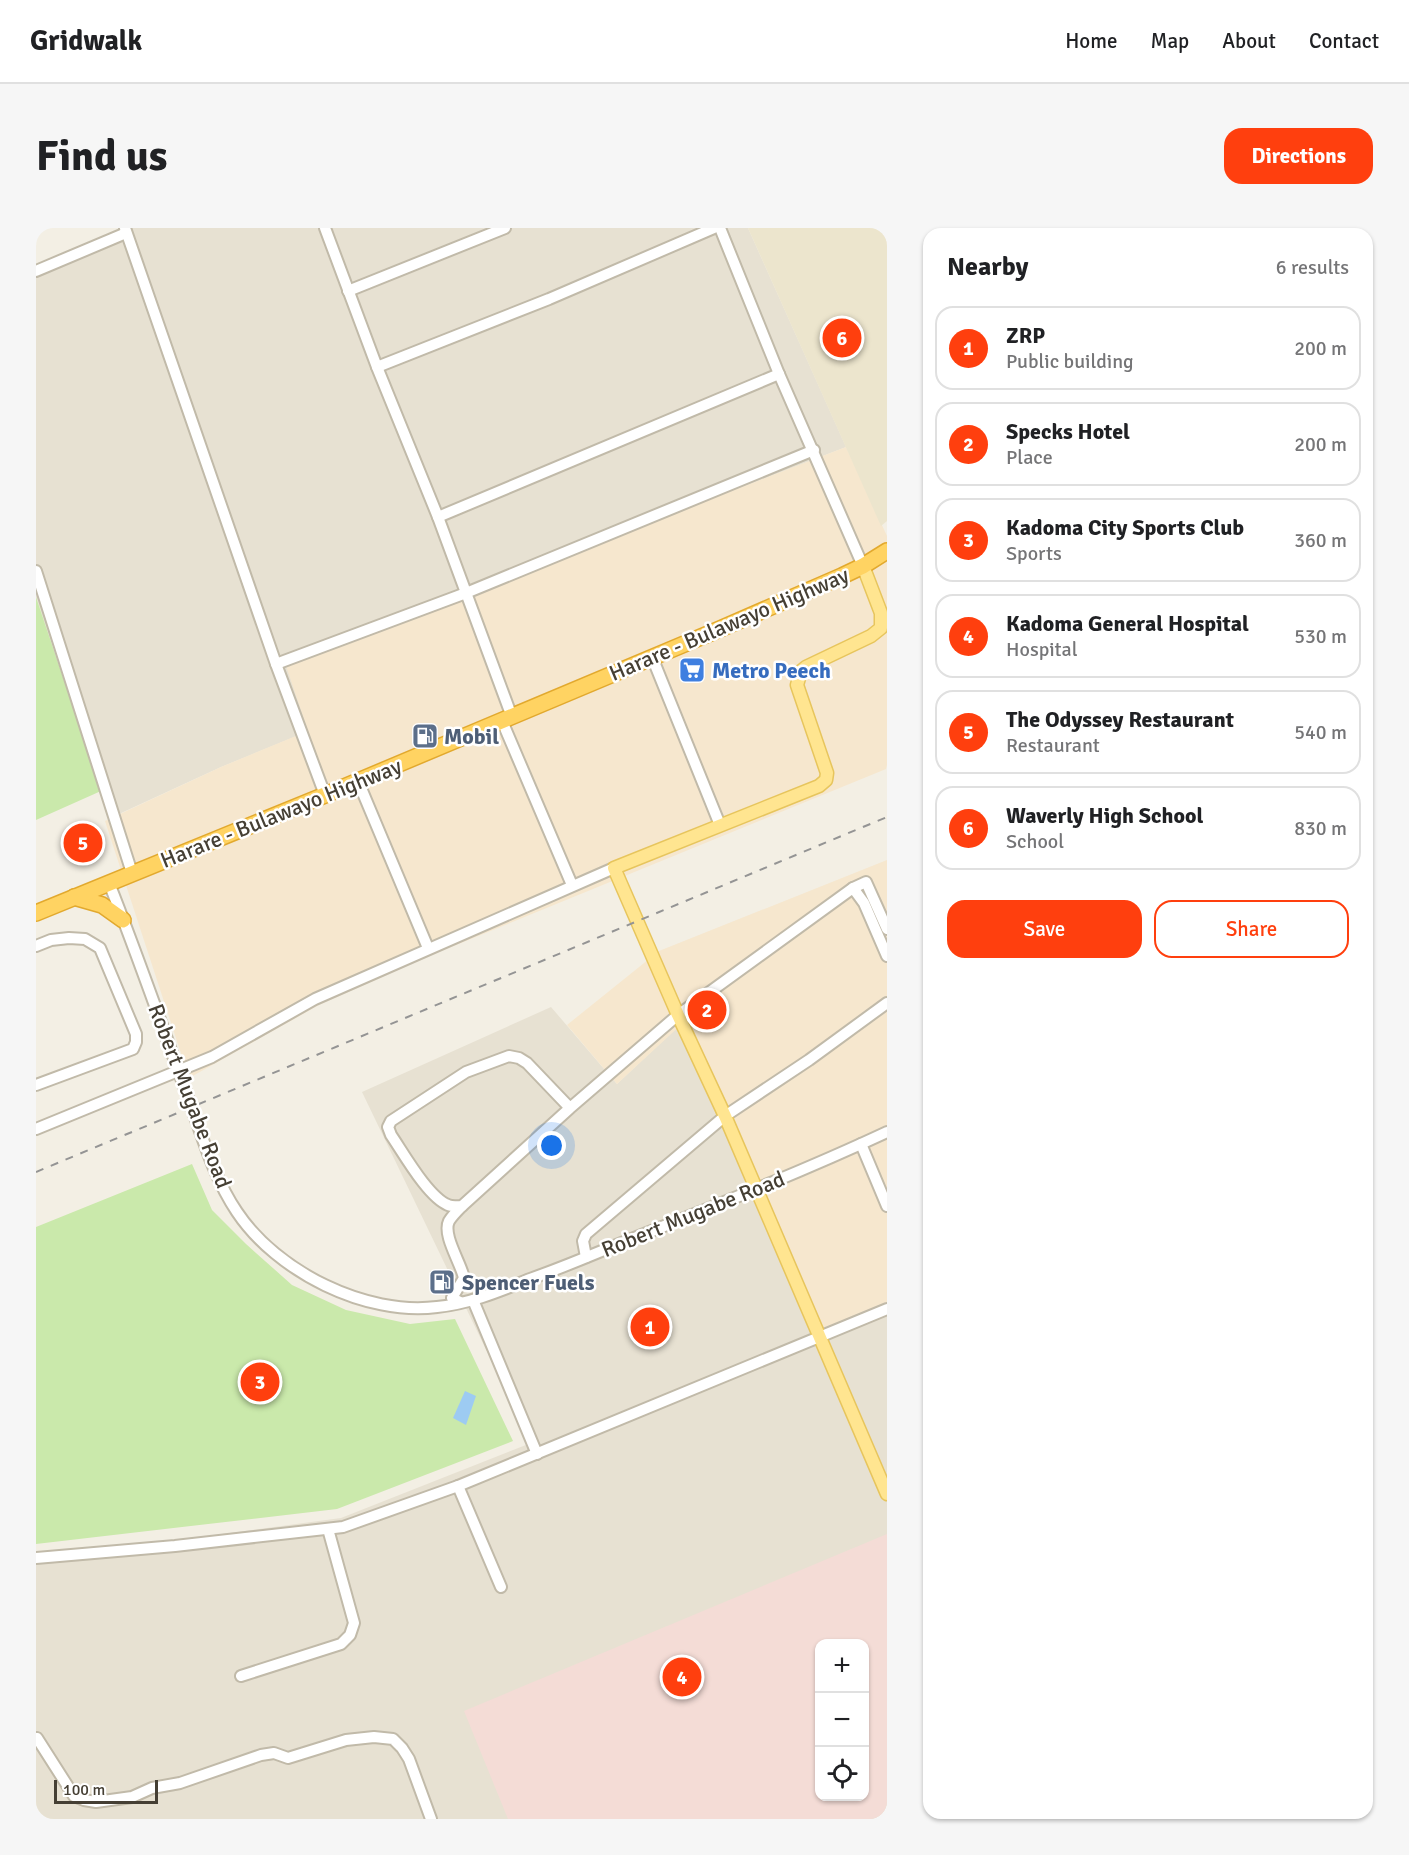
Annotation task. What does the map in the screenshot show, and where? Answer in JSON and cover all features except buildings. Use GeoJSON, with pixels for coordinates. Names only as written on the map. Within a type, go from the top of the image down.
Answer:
{"type":"FeatureCollection","features":[{"type":"Feature","properties":{"kind":"highway","name":"Harare - Bulawayo Highway"},"geometry":{"type":"LineString","coordinates":[[36,913],[507,719],[863,566],[887,551]]}},
{"type":"Feature","properties":{"kind":"highway"},"geometry":{"type":"LineString","coordinates":[[74,897],[102,905],[123,920]]}},
{"type":"Feature","properties":{"kind":"main road"},"geometry":{"type":"LineString","coordinates":[[863,566],[881,613],[881,628],[871,636],[806,667],[801,671],[797,685],[827,773],[826,780],[819,786],[614,868],[725,1116],[887,1494]]}},
{"type":"Feature","properties":{"kind":"street"},"geometry":{"type":"LineString","coordinates":[[325,228],[377,367],[438,518],[466,593],[507,719],[572,885]]}},
{"type":"Feature","properties":{"kind":"street"},"geometry":{"type":"LineString","coordinates":[[348,291],[505,228]]}},
{"type":"Feature","properties":{"kind":"street"},"geometry":{"type":"LineString","coordinates":[[377,367],[549,299],[714,228]]}},
{"type":"Feature","properties":{"kind":"street"},"geometry":{"type":"LineString","coordinates":[[720,228],[778,374],[814,450],[863,566]]}},
{"type":"Feature","properties":{"kind":"street"},"geometry":{"type":"LineString","coordinates":[[36,271],[125,231],[276,664],[325,795]]}},
{"type":"Feature","properties":{"kind":"street"},"geometry":{"type":"LineString","coordinates":[[438,518],[778,374]]}},
{"type":"Feature","properties":{"kind":"street"},"geometry":{"type":"LineString","coordinates":[[276,664],[466,593],[814,450]]}},
{"type":"Feature","properties":{"kind":"street"},"geometry":{"type":"LineString","coordinates":[[36,571],[132,873]]}},
{"type":"Feature","properties":{"kind":"street"},"geometry":{"type":"LineString","coordinates":[[652,657],[720,825]]}},
{"type":"Feature","properties":{"kind":"street"},"geometry":{"type":"LineString","coordinates":[[358,782],[428,948]]}},
{"type":"Feature","properties":{"kind":"street"},"geometry":{"type":"LineString","coordinates":[[36,1129],[212,1058],[315,999],[614,868]]}},
{"type":"Feature","properties":{"kind":"street"},"geometry":{"type":"LineString","coordinates":[[460,1302],[452,1298],[464,1278],[463,1270],[450,1241],[447,1228],[449,1221],[462,1206],[570,1108],[678,1015],[854,888],[866,882],[887,928]]}},
{"type":"Feature","properties":{"kind":"street","name":"Robert Mugabe Road"},"geometry":{"type":"LineString","coordinates":[[109,883],[212,1165],[238,1213],[257,1237],[294,1268],[339,1292],[363,1300],[416,1308],[437,1307],[473,1300],[586,1257],[887,1132]]}},
{"type":"Feature","properties":{"kind":"street"},"geometry":{"type":"LineString","coordinates":[[854,888],[864,903],[887,956]]}},
{"type":"Feature","properties":{"kind":"street"},"geometry":{"type":"LineString","coordinates":[[36,946],[51,940],[69,938],[84,939],[99,948],[136,1034],[136,1042],[133,1049],[36,1085]]}},
{"type":"Feature","properties":{"kind":"street"},"geometry":{"type":"LineString","coordinates":[[586,1257],[583,1241],[586,1234],[725,1116],[809,1060],[887,1003]]}},
{"type":"Feature","properties":{"kind":"street"},"geometry":{"type":"LineString","coordinates":[[462,1206],[451,1206],[442,1202],[429,1190],[391,1135],[388,1127],[391,1121],[454,1078],[509,1056],[527,1063],[570,1108]]}},
{"type":"Feature","properties":{"kind":"street"},"geometry":{"type":"LineString","coordinates":[[861,1144],[887,1206]]}},
{"type":"Feature","properties":{"kind":"street"},"geometry":{"type":"LineString","coordinates":[[473,1300],[537,1454]]}},
{"type":"Feature","properties":{"kind":"street"},"geometry":{"type":"LineString","coordinates":[[36,1558],[328,1529],[360,1521],[458,1486],[887,1310]]}},
{"type":"Feature","properties":{"kind":"street"},"geometry":{"type":"LineString","coordinates":[[458,1486],[501,1587]]}},
{"type":"Feature","properties":{"kind":"street"},"geometry":{"type":"LineString","coordinates":[[241,1676],[341,1644],[353,1630],[354,1623],[328,1529]]}},
{"type":"Feature","properties":{"kind":"street"},"geometry":{"type":"LineString","coordinates":[[36,1738],[74,1796],[96,1802],[132,1797],[152,1788],[180,1783],[261,1755],[274,1753],[288,1758],[345,1740],[374,1737],[393,1739],[409,1759],[431,1819]]}},
{"type":"Feature","properties":{"kind":"shaded area"},"geometry":{"type":"Polygon","coordinates":[[[129,228],[748,228],[846,447],[286,663],[309,731],[221,767],[119,814],[110,787],[101,791],[36,597],[36,266],[129,228]]]}},
{"type":"Feature","properties":{"kind":"shaded area"},"geometry":{"type":"Polygon","coordinates":[[[748,228],[887,228],[887,521],[881,526],[748,228]]]}},
{"type":"Feature","properties":{"kind":"shaded area"},"geometry":{"type":"Polygon","coordinates":[[[846,447],[887,536],[886,769],[434,954],[319,1005],[189,1078],[105,821],[221,767],[308,731],[285,663],[846,447]]]}},
{"type":"Feature","properties":{"kind":"shaded area"},"geometry":{"type":"Polygon","coordinates":[[[887,860],[887,1303],[823,1328],[684,1022],[617,1084],[567,1025],[659,951],[887,860]]]}},
{"type":"Feature","properties":{"kind":"shaded area"},"geometry":{"type":"Polygon","coordinates":[[[551,1007],[617,1084],[684,1021],[823,1328],[887,1303],[887,1819],[36,1819],[36,1559],[341,1518],[531,1443],[362,1092],[551,1007]]]}},
{"type":"Feature","properties":{"kind":"shaded area"},"geometry":{"type":"Polygon","coordinates":[[[887,1534],[887,1819],[508,1819],[464,1711],[887,1534]]]}},
{"type":"Feature","properties":{"kind":"green space"},"geometry":{"type":"Polygon","coordinates":[[[36,597],[101,791],[36,820],[36,597]]]}},
{"type":"Feature","properties":{"kind":"green space"},"geometry":{"type":"Polygon","coordinates":[[[192,1164],[212,1210],[292,1285],[346,1310],[410,1324],[455,1319],[513,1441],[337,1509],[36,1544],[36,1227],[192,1164]]]}},
{"type":"Feature","properties":{"kind":"water"},"geometry":{"type":"Polygon","coordinates":[[[465,1391],[476,1396],[466,1425],[453,1418],[465,1391]]]}},
{"type":"Feature","properties":{"kind":"railway"},"geometry":{"type":"LineString","coordinates":[[36,1172],[887,817]]}},
{"type":"Feature","properties":{"kind":"place","name":"Waverly High School"},"geometry":{"type":"Point","coordinates":[842,338]}},
{"type":"Feature","properties":{"kind":"place","name":"Metro Peech"},"geometry":{"type":"Point","coordinates":[692,670]}},
{"type":"Feature","properties":{"kind":"place","name":"Mobil"},"geometry":{"type":"Point","coordinates":[425,736]}},
{"type":"Feature","properties":{"kind":"place","name":"The Odyssey Restaurant"},"geometry":{"type":"Point","coordinates":[83,843]}},
{"type":"Feature","properties":{"kind":"place","name":"Specks Hotel"},"geometry":{"type":"Point","coordinates":[707,1010]}},
{"type":"Feature","properties":{"kind":"place","name":"Spencer Fuels"},"geometry":{"type":"Point","coordinates":[442,1282]}},
{"type":"Feature","properties":{"kind":"place","name":"ZRP"},"geometry":{"type":"Point","coordinates":[650,1327]}},
{"type":"Feature","properties":{"kind":"place","name":"Kadoma City Sports Club"},"geometry":{"type":"Point","coordinates":[260,1382]}},
{"type":"Feature","properties":{"kind":"place","name":"Kadoma General Hospital"},"geometry":{"type":"Point","coordinates":[682,1677]}}]}
